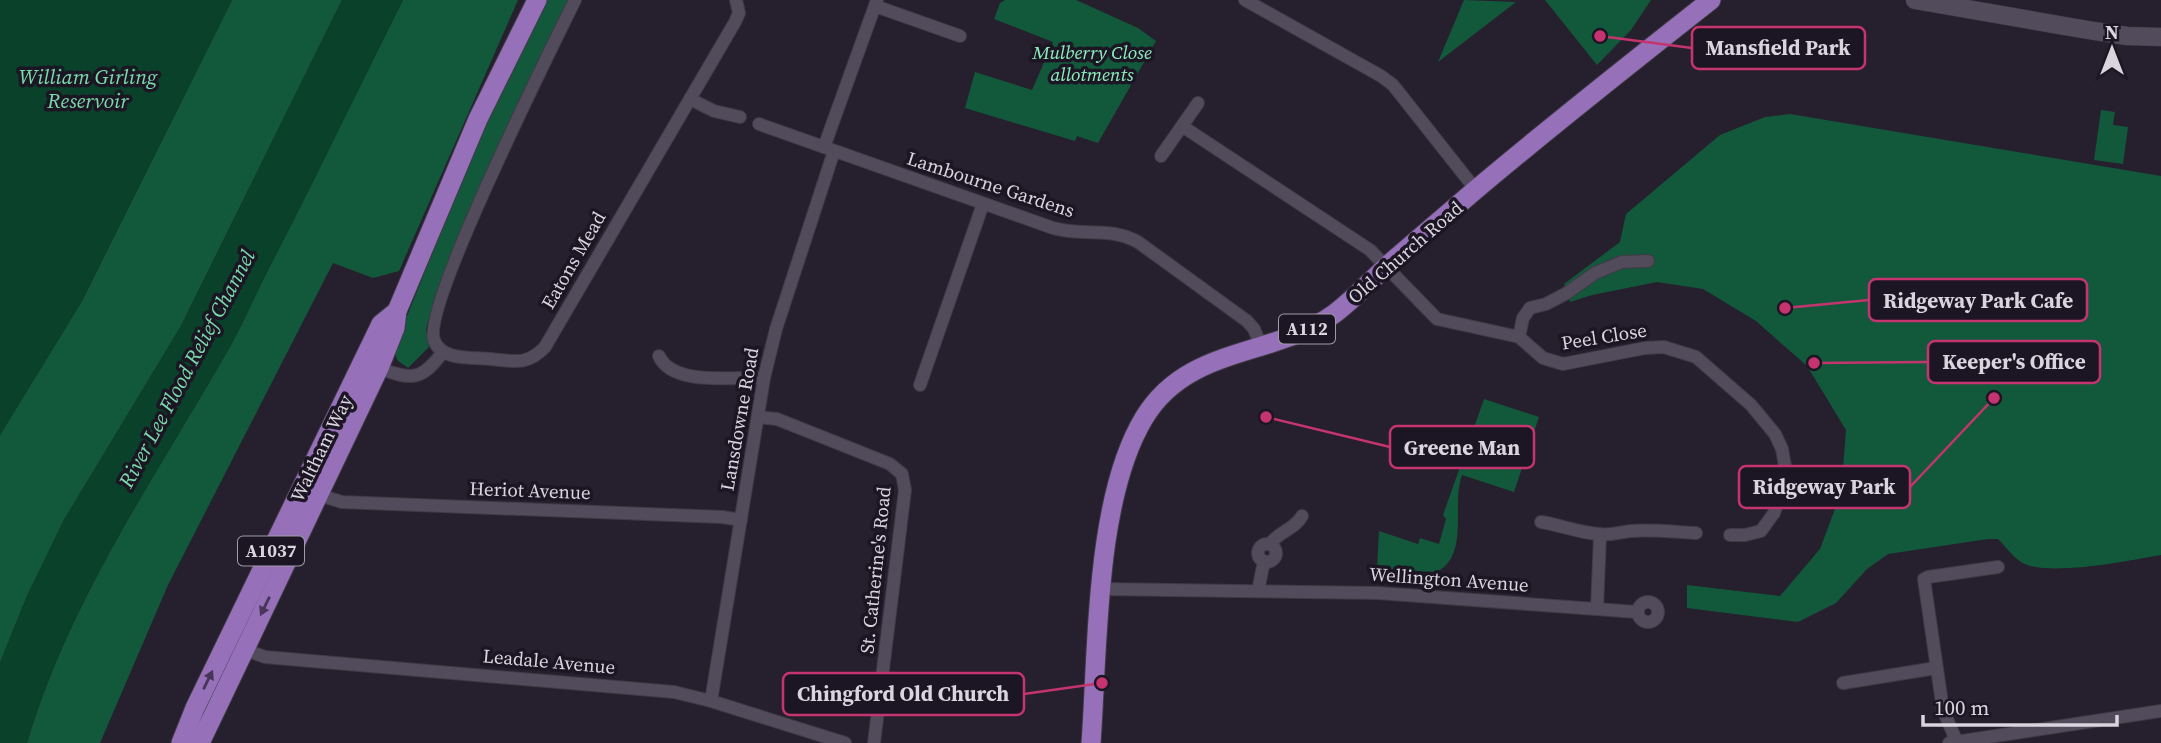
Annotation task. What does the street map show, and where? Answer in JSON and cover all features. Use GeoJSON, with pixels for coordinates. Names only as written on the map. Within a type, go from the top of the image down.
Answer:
{"type":"FeatureCollection","features":[{"type":"Feature","properties":{"kind":"main road","name":"Waltham Way"},"geometry":{"type":"LineString","coordinates":[[181,743],[243,649],[274,566],[319,495],[372,364],[381,324],[397,311],[478,119],[537,0]]}},
{"type":"Feature","properties":{"kind":"main road","name":"Old Church Road"},"geometry":{"type":"LineString","coordinates":[[1091,743],[1102,589],[1108,534],[1118,484],[1130,447],[1144,418],[1161,395],[1196,368],[1294,335],[1334,314],[1476,190],[1712,0]]}},
{"type":"Feature","properties":{"kind":"main road"},"geometry":{"type":"LineString","coordinates":[[1915,0],[2101,32],[2161,37]]}},
{"type":"Feature","properties":{"kind":"main road","name":"Waltham Way"},"geometry":{"type":"LineString","coordinates":[[200,743],[203,712],[372,364]]}},
{"type":"Feature","properties":{"kind":"street"},"geometry":{"type":"LineString","coordinates":[[372,364],[401,375],[421,375],[429,370],[443,352],[432,334],[447,284],[489,178],[575,0]]}},
{"type":"Feature","properties":{"kind":"street","name":"Eatons Mead"},"geometry":{"type":"LineString","coordinates":[[443,352],[450,355],[520,361],[534,358],[539,353],[735,22],[739,13],[736,0]]}},
{"type":"Feature","properties":{"kind":"street"},"geometry":{"type":"LineString","coordinates":[[1245,0],[1393,85],[1476,190]]}},
{"type":"Feature","properties":{"kind":"street"},"geometry":{"type":"LineString","coordinates":[[876,3],[960,36]]}},
{"type":"Feature","properties":{"kind":"street","name":"Lansdowne Road"},"geometry":{"type":"LineString","coordinates":[[711,701],[764,378],[829,149],[876,3]]}},
{"type":"Feature","properties":{"kind":"street"},"geometry":{"type":"LineString","coordinates":[[690,99],[714,111],[740,117]]}},
{"type":"Feature","properties":{"kind":"street"},"geometry":{"type":"LineString","coordinates":[[1161,156],[1198,103]]}},
{"type":"Feature","properties":{"kind":"street","name":"Lambourne Gardens"},"geometry":{"type":"LineString","coordinates":[[759,124],[1063,231],[1111,232],[1132,239],[1247,321],[1254,329],[1261,346]]}},
{"type":"Feature","properties":{"kind":"street","name":"Peel Close"},"geometry":{"type":"LineString","coordinates":[[1182,126],[1370,250],[1437,319],[1519,337],[1543,359],[1563,364],[1645,348],[1664,347],[1696,356],[1741,396],[1775,434],[1782,449],[1784,483],[1774,513],[1760,531],[1745,536],[1730,536]]}},
{"type":"Feature","properties":{"kind":"street"},"geometry":{"type":"LineString","coordinates":[[920,385],[983,204]]}},
{"type":"Feature","properties":{"kind":"street"},"geometry":{"type":"LineString","coordinates":[[1519,337],[1523,318],[1530,309],[1567,293],[1595,272],[1622,262],[1648,261]]}},
{"type":"Feature","properties":{"kind":"street"},"geometry":{"type":"LineString","coordinates":[[659,356],[668,368],[688,376],[764,378]]}},
{"type":"Feature","properties":{"kind":"street","name":"St. Catherine's Road"},"geometry":{"type":"LineString","coordinates":[[758,416],[777,419],[890,464],[902,474],[905,490],[874,743]]}},
{"type":"Feature","properties":{"kind":"street","name":"Heriot Avenue"},"geometry":{"type":"LineString","coordinates":[[319,495],[342,502],[722,517],[741,520]]}},
{"type":"Feature","properties":{"kind":"street"},"geometry":{"type":"LineString","coordinates":[[1258,591],[1264,561],[1275,557],[1275,550],[1270,544],[1298,523],[1302,516]]}},
{"type":"Feature","properties":{"kind":"street"},"geometry":{"type":"LineString","coordinates":[[1541,522],[1566,525],[1577,531],[1600,535],[1616,535],[1629,531],[1696,533]]}},
{"type":"Feature","properties":{"kind":"street"},"geometry":{"type":"LineString","coordinates":[[1597,609],[1600,535]]}},
{"type":"Feature","properties":{"kind":"street"},"geometry":{"type":"LineString","coordinates":[[1998,567],[1924,579],[1943,710],[1953,742],[2161,711]]}},
{"type":"Feature","properties":{"kind":"street","name":"Wellington Avenue"},"geometry":{"type":"LineString","coordinates":[[1102,589],[1378,593],[1637,612]]}},
{"type":"Feature","properties":{"kind":"street","name":"Leadale Avenue"},"geometry":{"type":"LineString","coordinates":[[243,649],[265,657],[640,688],[682,694],[845,743]]}},
{"type":"Feature","properties":{"kind":"street"},"geometry":{"type":"LineString","coordinates":[[1843,683],[1936,668]]}},
{"type":"Feature","properties":{"kind":"green space"},"geometry":{"type":"Polygon","coordinates":[[[232,0],[342,0],[181,326],[64,520],[27,596],[0,663],[0,435],[82,301],[232,0]]]}},
{"type":"Feature","properties":{"kind":"green space"},"geometry":{"type":"Polygon","coordinates":[[[403,0],[518,0],[399,271],[373,278],[333,263],[168,585],[100,743],[27,743],[45,691],[89,590],[233,341],[403,0]]]}},
{"type":"Feature","properties":{"kind":"green space"},"geometry":{"type":"Polygon","coordinates":[[[545,0],[569,0],[511,117],[460,237],[429,318],[426,329],[429,347],[408,368],[397,360],[394,349],[486,118],[545,0]]]}},
{"type":"Feature","properties":{"kind":"green space","name":"Mulberry Close allotments"},"geometry":{"type":"Polygon","coordinates":[[[1005,0],[1076,0],[1138,28],[1156,41],[1098,143],[1077,136],[1075,141],[965,108],[975,72],[1032,90],[1053,42],[994,19],[1000,3],[1005,0]]]}},
{"type":"Feature","properties":{"kind":"green space"},"geometry":{"type":"Polygon","coordinates":[[[1464,0],[1516,2],[1438,62],[1464,0]]]}},
{"type":"Feature","properties":{"kind":"green space"},"geometry":{"type":"Polygon","coordinates":[[[1545,0],[1651,0],[1631,30],[1597,65],[1545,0]]]}},
{"type":"Feature","properties":{"kind":"green space"},"geometry":{"type":"Polygon","coordinates":[[[2101,110],[2115,112],[2113,125],[2128,127],[2123,164],[2094,160],[2101,110]]]}},
{"type":"Feature","properties":{"kind":"green space"},"geometry":{"type":"Polygon","coordinates":[[[1790,114],[2161,176],[2161,555],[2110,564],[2049,568],[2021,562],[1998,539],[1988,539],[1888,554],[1867,569],[1836,603],[1798,622],[1687,608],[1687,585],[1780,596],[1820,549],[1841,493],[1846,430],[1807,366],[1756,321],[1703,289],[1657,282],[1570,302],[1564,284],[1620,242],[1626,214],[1720,135],[1765,117],[1790,114]]]}},
{"type":"Feature","properties":{"kind":"green space"},"geometry":{"type":"Polygon","coordinates":[[[1484,399],[1539,417],[1514,492],[1462,475],[1458,500],[1457,541],[1447,564],[1437,572],[1377,569],[1379,531],[1418,544],[1420,538],[1439,544],[1446,519],[1443,515],[1484,399]]]}},
{"type":"Feature","properties":{"kind":"water","name":"William Girling Reservoir"},"geometry":{"type":"Polygon","coordinates":[[[0,0],[232,0],[82,301],[0,435],[0,0]]]}},
{"type":"Feature","properties":{"kind":"water","name":"River Lee Flood Relief Channel"},"geometry":{"type":"Polygon","coordinates":[[[342,0],[403,0],[233,341],[89,590],[45,691],[27,743],[0,743],[0,663],[27,596],[64,520],[181,326],[342,0]]]}},
{"type":"Feature","properties":{"kind":"place","name":"Mansfield Park"},"geometry":{"type":"Point","coordinates":[1600,36]}},
{"type":"Feature","properties":{"kind":"place","name":"Ridgeway Park Cafe"},"geometry":{"type":"Point","coordinates":[1785,308]}},
{"type":"Feature","properties":{"kind":"place","name":"Keeper's Office"},"geometry":{"type":"Point","coordinates":[1814,363]}},
{"type":"Feature","properties":{"kind":"place","name":"Ridgeway Park"},"geometry":{"type":"Point","coordinates":[1994,398]}},
{"type":"Feature","properties":{"kind":"place","name":"Greene Man"},"geometry":{"type":"Point","coordinates":[1266,417]}},
{"type":"Feature","properties":{"kind":"place","name":"Chingford Old Church"},"geometry":{"type":"Point","coordinates":[1102,683]}}]}
